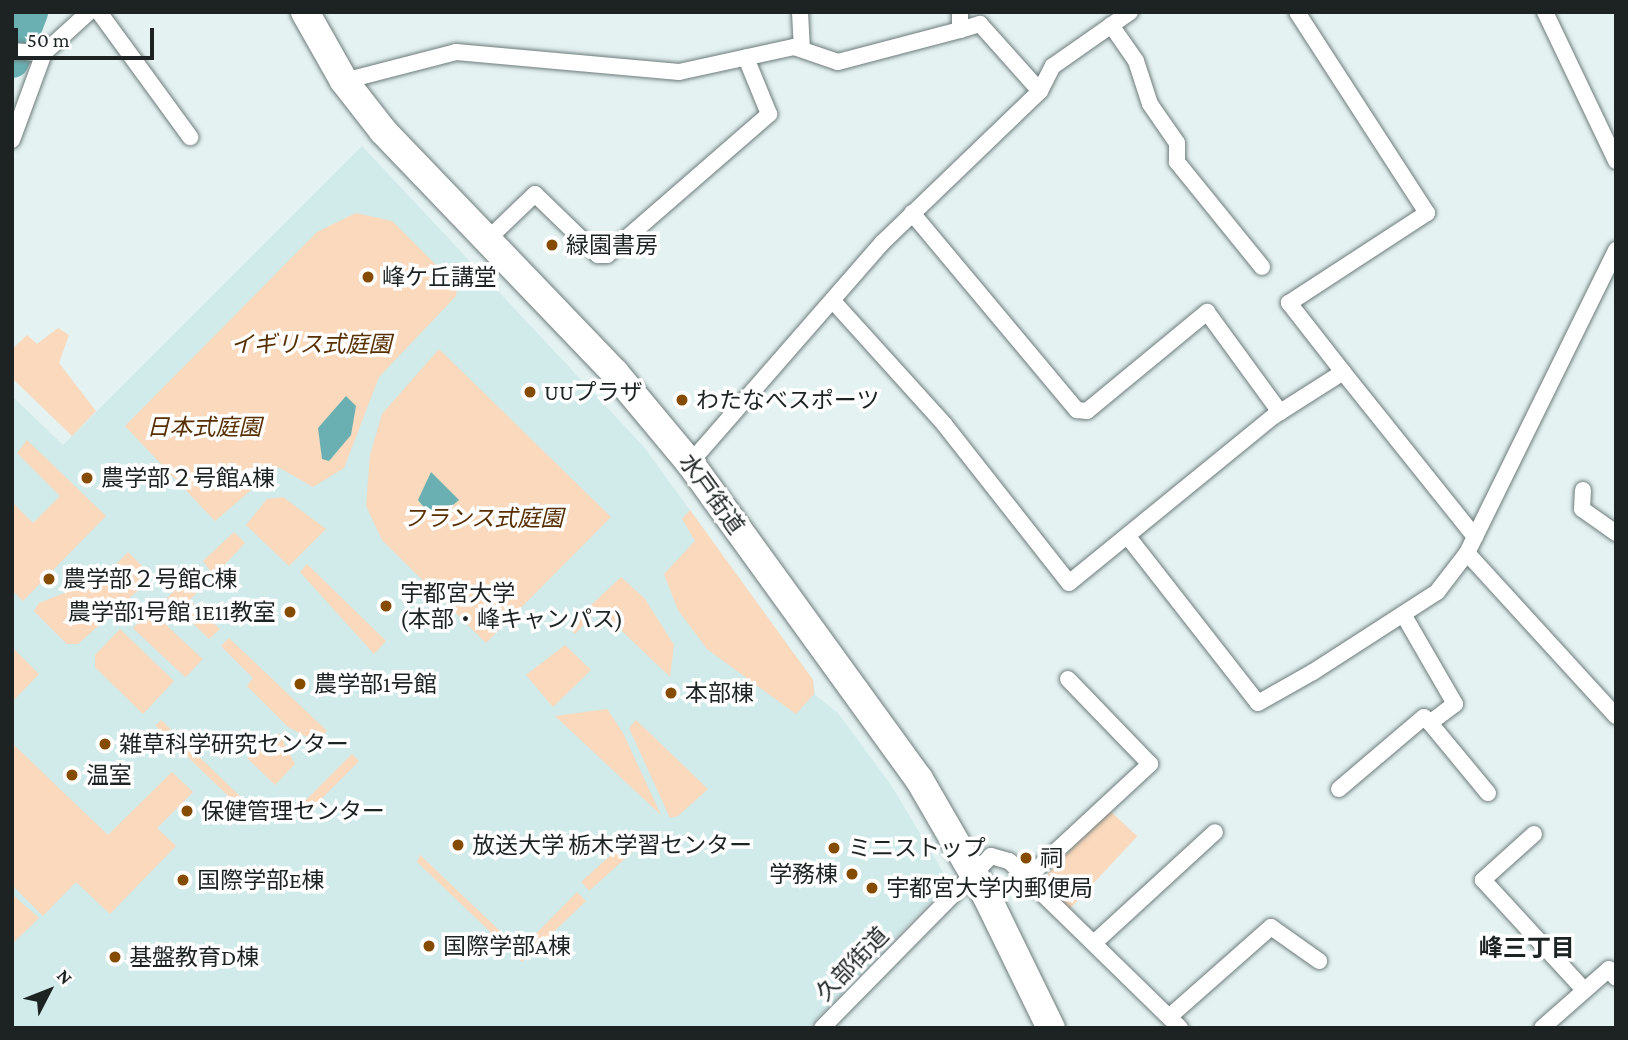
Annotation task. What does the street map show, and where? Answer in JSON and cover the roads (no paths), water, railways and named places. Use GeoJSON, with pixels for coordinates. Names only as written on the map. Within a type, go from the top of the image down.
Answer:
{"type":"FeatureCollection","features":[{"type":"Feature","properties":{"kind":"highway","name":"水戸街道"},"geometry":{"type":"LineString","coordinates":[[305,12],[344,81],[690,463],[919,779],[973,870],[1051,1028]]}},
{"type":"Feature","properties":{"kind":"street"},"geometry":{"type":"LineString","coordinates":[[12,140],[44,53],[77,20],[89,12]]}},
{"type":"Feature","properties":{"kind":"street"},"geometry":{"type":"LineString","coordinates":[[99,12],[190,137]]}},
{"type":"Feature","properties":{"kind":"street"},"geometry":{"type":"LineString","coordinates":[[800,12],[802,49]]}},
{"type":"Feature","properties":{"kind":"street"},"geometry":{"type":"LineString","coordinates":[[960,12],[960,30]]}},
{"type":"Feature","properties":{"kind":"street"},"geometry":{"type":"LineString","coordinates":[[690,463],[912,213],[1040,90],[1054,66],[1130,12]]}},
{"type":"Feature","properties":{"kind":"street"},"geometry":{"type":"LineString","coordinates":[[1297,12],[1427,213],[1289,303],[1475,537]]}},
{"type":"Feature","properties":{"kind":"street"},"geometry":{"type":"LineString","coordinates":[[1545,12],[1616,161]]}},
{"type":"Feature","properties":{"kind":"street"},"geometry":{"type":"LineString","coordinates":[[344,81],[456,52],[680,72],[802,49],[838,62],[980,24],[1040,90]]}},
{"type":"Feature","properties":{"kind":"street"},"geometry":{"type":"LineString","coordinates":[[1111,25],[1136,61],[1150,104],[1177,143],[1177,162],[1262,267]]}},
{"type":"Feature","properties":{"kind":"street"},"geometry":{"type":"LineString","coordinates":[[12,51],[44,53]]}},
{"type":"Feature","properties":{"kind":"street"},"geometry":{"type":"LineString","coordinates":[[488,239],[536,194],[598,255],[607,255],[769,114],[746,58]]}},
{"type":"Feature","properties":{"kind":"street"},"geometry":{"type":"LineString","coordinates":[[912,213],[1077,410],[1087,411],[1207,312],[1280,412]]}},
{"type":"Feature","properties":{"kind":"street"},"geometry":{"type":"LineString","coordinates":[[1129,538],[1258,703],[1437,592],[1467,553],[1616,250]]}},
{"type":"Feature","properties":{"kind":"street"},"geometry":{"type":"LineString","coordinates":[[832,300],[944,424],[1069,583],[1129,538],[1280,412],[1343,372]]}},
{"type":"Feature","properties":{"kind":"street"},"geometry":{"type":"LineString","coordinates":[[1583,490],[1582,509],[1616,533]]}},
{"type":"Feature","properties":{"kind":"street"},"geometry":{"type":"LineString","coordinates":[[1467,553],[1616,716]]}},
{"type":"Feature","properties":{"kind":"street"},"geometry":{"type":"LineString","coordinates":[[1403,614],[1455,704],[1430,723]]}},
{"type":"Feature","properties":{"kind":"street"},"geometry":{"type":"LineString","coordinates":[[1027,878],[1150,764],[1068,679]]}},
{"type":"Feature","properties":{"kind":"street"},"geometry":{"type":"LineString","coordinates":[[1339,789],[1424,718],[1488,793]]}},
{"type":"Feature","properties":{"kind":"street"},"geometry":{"type":"LineString","coordinates":[[1094,943],[1215,832]]}},
{"type":"Feature","properties":{"kind":"street"},"geometry":{"type":"LineString","coordinates":[[1534,834],[1483,880],[1584,990]]}},
{"type":"Feature","properties":{"kind":"street"},"geometry":{"type":"LineString","coordinates":[[973,870],[990,856],[1009,860],[1175,1022],[1271,927],[1319,961]]}},
{"type":"Feature","properties":{"kind":"street","name":"久部街道"},"geometry":{"type":"LineString","coordinates":[[822,1028],[973,870]]}},
{"type":"Feature","properties":{"kind":"street"},"geometry":{"type":"LineString","coordinates":[[1542,1028],[1609,969],[1616,978]]}},
{"type":"Feature","properties":{"kind":"water"},"geometry":{"type":"Polygon","coordinates":[[[346,396],[356,406],[351,435],[329,461],[322,459],[318,428],[346,396]]]}},
{"type":"Feature","properties":{"kind":"water"},"geometry":{"type":"Polygon","coordinates":[[[431,472],[459,500],[446,511],[427,511],[418,500],[431,472]]]}},
{"type":"Feature","properties":{"kind":"waterway"},"geometry":{"type":"LineString","coordinates":[[12,61],[31,12]]}},
{"type":"Feature","properties":{"kind":"place","name":"緑園書房"},"geometry":{"type":"Point","coordinates":[552,245]}},
{"type":"Feature","properties":{"kind":"place","name":"峰ケ丘講堂"},"geometry":{"type":"Point","coordinates":[368,277]}},
{"type":"Feature","properties":{"kind":"place","name":"UUプラザ"},"geometry":{"type":"Point","coordinates":[530,392]}},
{"type":"Feature","properties":{"kind":"place","name":"わたなべスポーツ"},"geometry":{"type":"Point","coordinates":[682,400]}},
{"type":"Feature","properties":{"kind":"place","name":"農学部２号館A棟"},"geometry":{"type":"Point","coordinates":[87,478]}},
{"type":"Feature","properties":{"kind":"place","name":"農学部２号館C棟"},"geometry":{"type":"Point","coordinates":[49,579]}},
{"type":"Feature","properties":{"kind":"place","name":"宇都宮大学 (本部・峰キャンパス)"},"geometry":{"type":"Point","coordinates":[386,606]}},
{"type":"Feature","properties":{"kind":"place","name":"農学部1号館 1E11教室"},"geometry":{"type":"Point","coordinates":[290,612]}},
{"type":"Feature","properties":{"kind":"place","name":"農学部1号館"},"geometry":{"type":"Point","coordinates":[300,684]}},
{"type":"Feature","properties":{"kind":"place","name":"本部棟"},"geometry":{"type":"Point","coordinates":[671,693]}},
{"type":"Feature","properties":{"kind":"place","name":"雑草科学研究センター"},"geometry":{"type":"Point","coordinates":[105,744]}},
{"type":"Feature","properties":{"kind":"place","name":"温室"},"geometry":{"type":"Point","coordinates":[72,775]}},
{"type":"Feature","properties":{"kind":"place","name":"保健管理センター"},"geometry":{"type":"Point","coordinates":[187,811]}},
{"type":"Feature","properties":{"kind":"place","name":"放送大学 栃木学習センター"},"geometry":{"type":"Point","coordinates":[458,845]}},
{"type":"Feature","properties":{"kind":"place","name":"ミニストップ"},"geometry":{"type":"Point","coordinates":[834,848]}},
{"type":"Feature","properties":{"kind":"place","name":"祠"},"geometry":{"type":"Point","coordinates":[1026,858]}},
{"type":"Feature","properties":{"kind":"place","name":"学務棟"},"geometry":{"type":"Point","coordinates":[852,874]}},
{"type":"Feature","properties":{"kind":"place","name":"国際学部E棟"},"geometry":{"type":"Point","coordinates":[183,880]}},
{"type":"Feature","properties":{"kind":"place","name":"宇都宮大学内郵便局"},"geometry":{"type":"Point","coordinates":[872,888]}},
{"type":"Feature","properties":{"kind":"place","name":"国際学部A棟"},"geometry":{"type":"Point","coordinates":[429,946]}},
{"type":"Feature","properties":{"kind":"place","name":"基盤教育D棟"},"geometry":{"type":"Point","coordinates":[115,957]}},
{"type":"Feature","properties":{"kind":"district","name":"峰三丁目"},"geometry":{"type":"Point","coordinates":[1527,948]}},
{"type":"Feature","properties":{"kind":"park label","name":"イギリス式庭園"},"geometry":{"type":"Point","coordinates":[311,344]}},
{"type":"Feature","properties":{"kind":"park label","name":"日本式庭園"},"geometry":{"type":"Point","coordinates":[204,427]}},
{"type":"Feature","properties":{"kind":"park label","name":"フランス式庭園"},"geometry":{"type":"Point","coordinates":[483,518]}}]}
